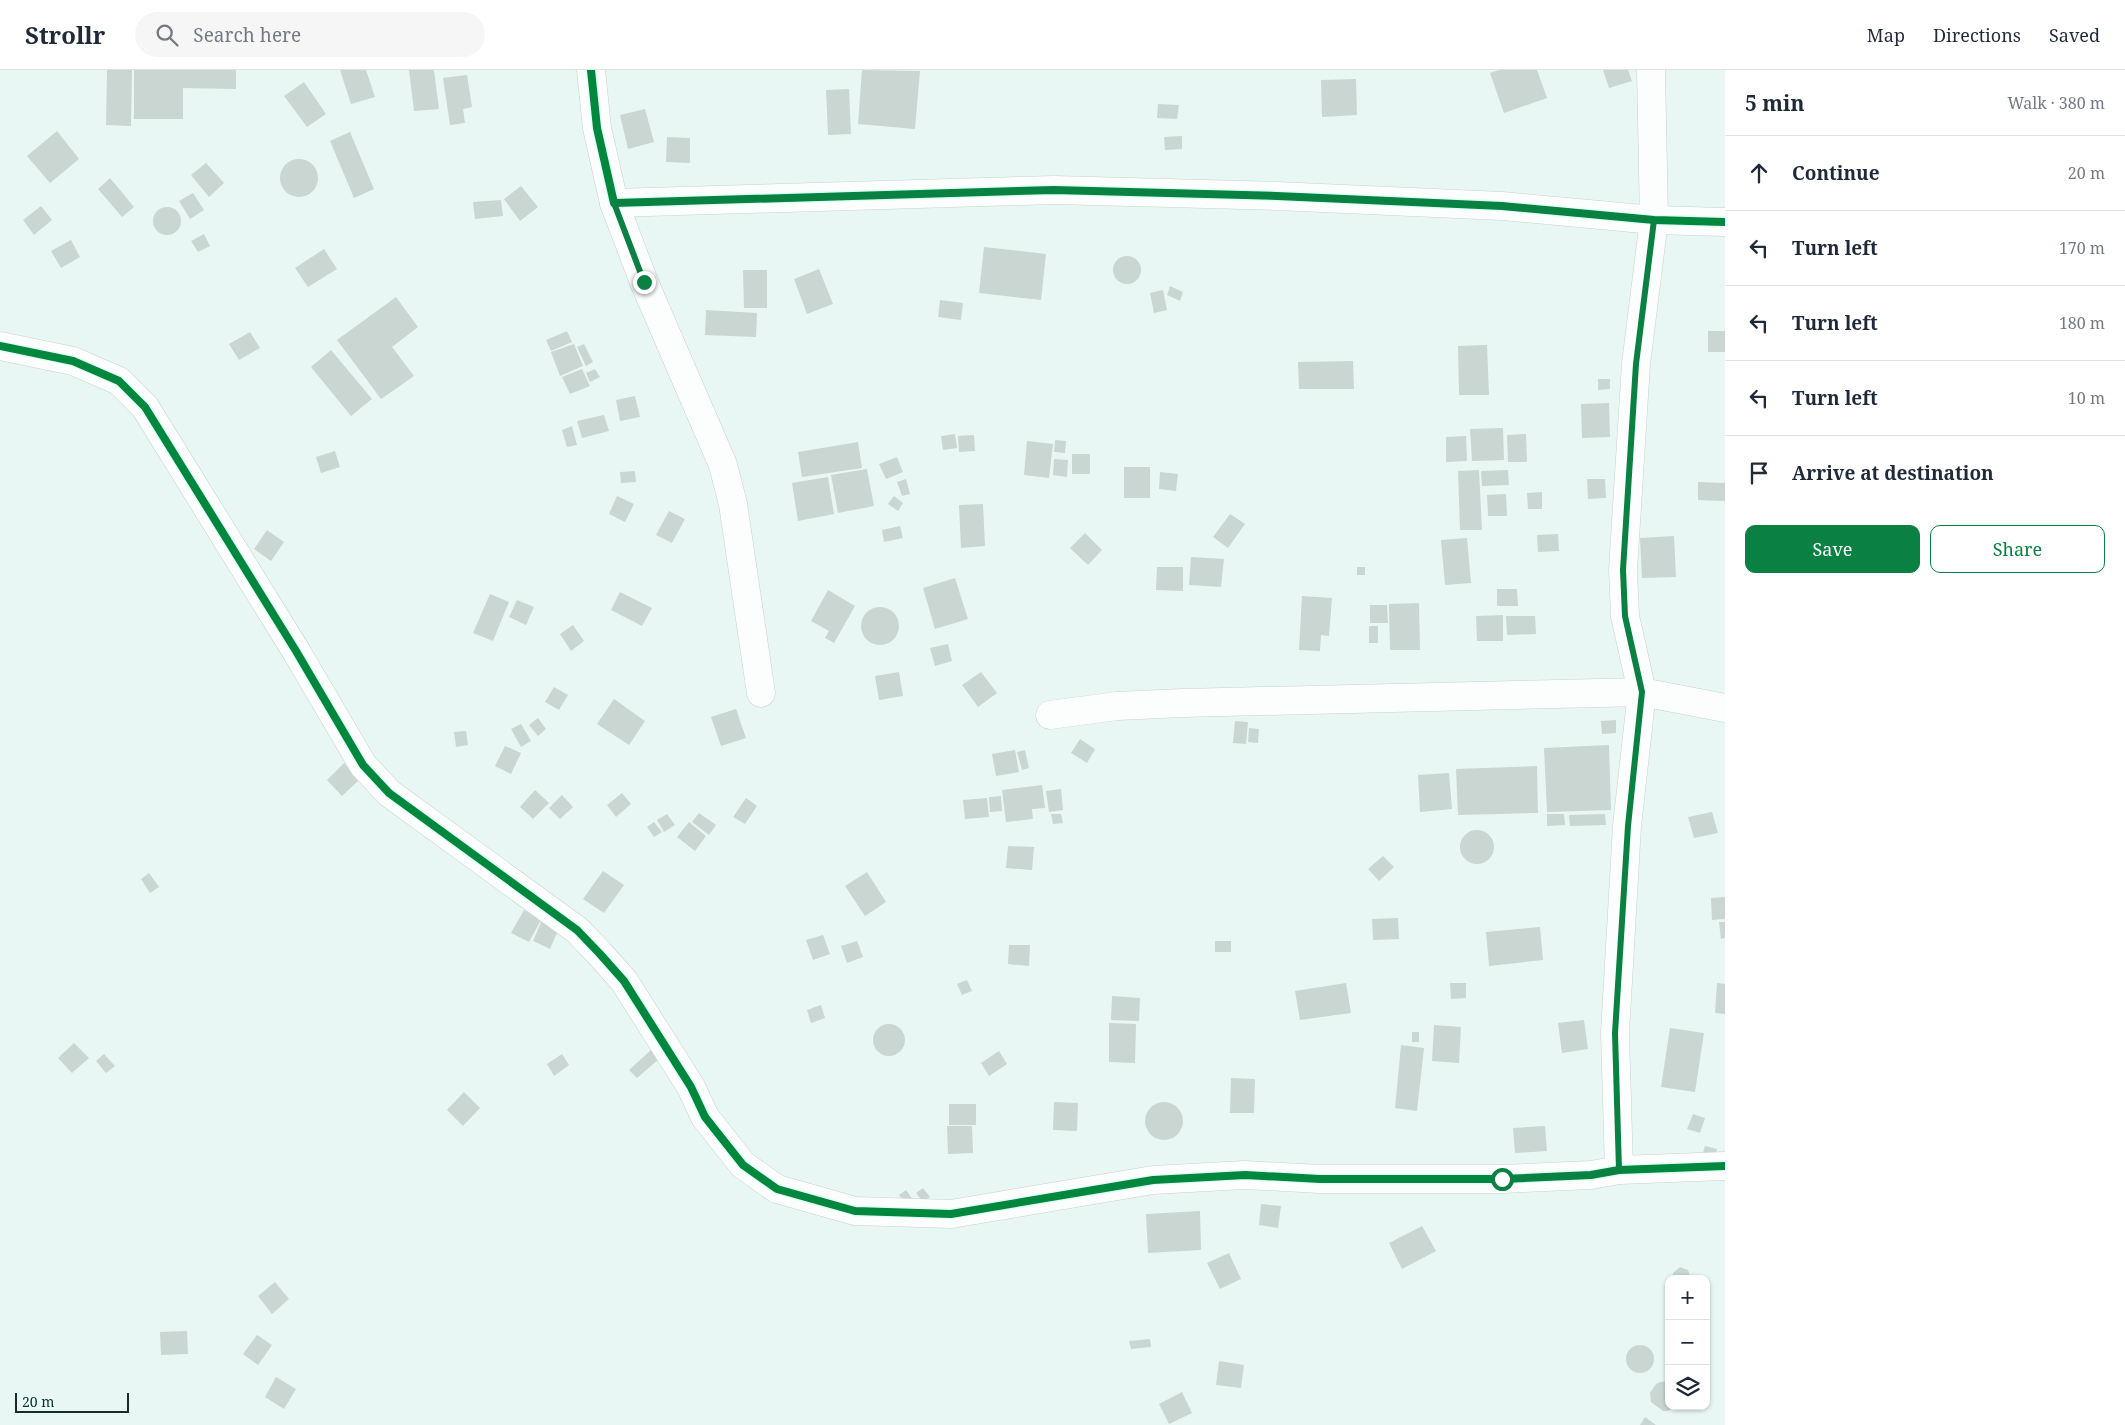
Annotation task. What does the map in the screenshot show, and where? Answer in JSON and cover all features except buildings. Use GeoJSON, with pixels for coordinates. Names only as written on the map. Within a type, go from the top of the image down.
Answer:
{"type":"FeatureCollection","features":[{"type":"Feature","properties":{"kind":"street"},"geometry":{"type":"LineString","coordinates":[[591,70],[597,128],[614,203],[644,282],[723,465],[733,504],[761,693]]}},
{"type":"Feature","properties":{"kind":"street"},"geometry":{"type":"LineString","coordinates":[[1619,1170],[1615,1033],[1628,826],[1642,692],[1625,616],[1623,570],[1636,364],[1654,220],[1651,70]]}},
{"type":"Feature","properties":{"kind":"street"},"geometry":{"type":"LineString","coordinates":[[614,203],[1054,190],[1277,196],[1492,206],[1654,220],[1725,222]]}},
{"type":"Feature","properties":{"kind":"street"},"geometry":{"type":"LineString","coordinates":[[0,346],[73,361],[119,381],[145,407],[296,651],[363,765],[389,793],[578,930],[624,981],[690,1087],[705,1117],[743,1165],[777,1189],[855,1211],[951,1214],[1163,1180],[1245,1175],[1320,1179],[1502,1179],[1590,1175],[1619,1170],[1725,1166]]}},
{"type":"Feature","properties":{"kind":"street"},"geometry":{"type":"LineString","coordinates":[[1050,715],[1117,706],[1183,703],[1642,692],[1725,708]]}},
{"type":"Feature","properties":{"kind":"cycle path"},"geometry":{"type":"LineString","coordinates":[[591,70],[597,128],[614,203],[1054,190],[1277,196],[1502,206],[1654,220],[1725,222]]}},
{"type":"Feature","properties":{"kind":"cycle path"},"geometry":{"type":"LineString","coordinates":[[0,346],[73,361],[119,381],[145,407],[296,651],[363,765],[389,793],[577,930],[624,981],[691,1087],[705,1117],[743,1165],[777,1189],[855,1211],[951,1214],[1153,1180],[1245,1175],[1320,1179],[1502,1179],[1591,1175],[1619,1170],[1725,1166]]}},
{"type":"Feature","properties":{"kind":"route"},"geometry":{"type":"LineString","coordinates":[[644,282],[614,203],[1054,190],[1277,196],[1502,206],[1654,220],[1636,364],[1623,570],[1625,616],[1642,692],[1628,826],[1615,1033],[1619,1170],[1590,1175],[1502,1179]]}}]}
